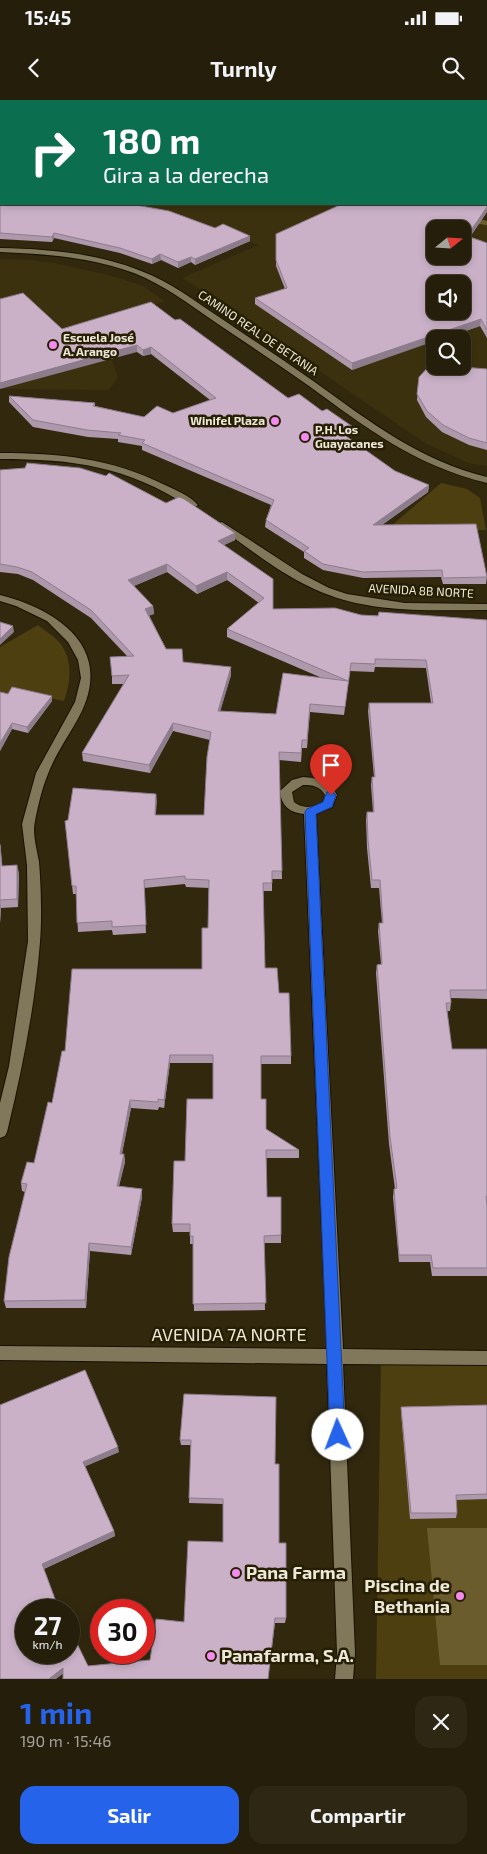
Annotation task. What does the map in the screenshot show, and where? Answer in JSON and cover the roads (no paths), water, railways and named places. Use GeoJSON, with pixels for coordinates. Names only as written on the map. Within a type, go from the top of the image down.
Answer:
{"type":"FeatureCollection","features":[{"type":"Feature","properties":{"kind":"street","name":"CAMINO REAL DE BETANIA"},"geometry":{"type":"LineString","coordinates":[[0,250],[46,252],[110,263],[162,284],[286,366],[366,425],[412,453],[446,469],[487,480]]}},
{"type":"Feature","properties":{"kind":"street"},"geometry":{"type":"LineString","coordinates":[[0,456],[82,460],[132,474],[186,500],[201,511]]}},
{"type":"Feature","properties":{"kind":"street","name":"AVENIDA 8B NORTE"},"geometry":{"type":"LineString","coordinates":[[216,522],[286,569],[326,590],[368,602],[410,606],[487,607]]}},
{"type":"Feature","properties":{"kind":"street"},"geometry":{"type":"LineString","coordinates":[[0,598],[20,604],[51,619],[73,641],[83,660],[86,678],[81,702],[42,773],[28,824],[33,865],[34,941],[16,1066],[0,1132]]}},
{"type":"Feature","properties":{"kind":"street"},"geometry":{"type":"LineString","coordinates":[[310,812],[335,1356],[346,1653],[344,1679]]}},
{"type":"Feature","properties":{"kind":"street","name":"AVENIDA 7A NORTE"},"geometry":{"type":"LineString","coordinates":[[0,1353],[487,1358]]}},
{"type":"Feature","properties":{"kind":"waterway"},"geometry":{"type":"LineString","coordinates":[[472,220],[487,223]]}},
{"type":"Feature","properties":{"kind":"place","name":"Escuela José A. Arango"},"geometry":{"type":"Point","coordinates":[53,345]}},
{"type":"Feature","properties":{"kind":"place","name":"Winifel Plaza"},"geometry":{"type":"Point","coordinates":[275,421]}},
{"type":"Feature","properties":{"kind":"place","name":"P.H. Los Guayacanes"},"geometry":{"type":"Point","coordinates":[305,437]}},
{"type":"Feature","properties":{"kind":"place","name":"Pana Farma"},"geometry":{"type":"Point","coordinates":[236,1573]}},
{"type":"Feature","properties":{"kind":"place","name":"Piscina de Bethania"},"geometry":{"type":"Point","coordinates":[460,1596]}},
{"type":"Feature","properties":{"kind":"place","name":"Panafarma, S.A."},"geometry":{"type":"Point","coordinates":[211,1656]}}]}
